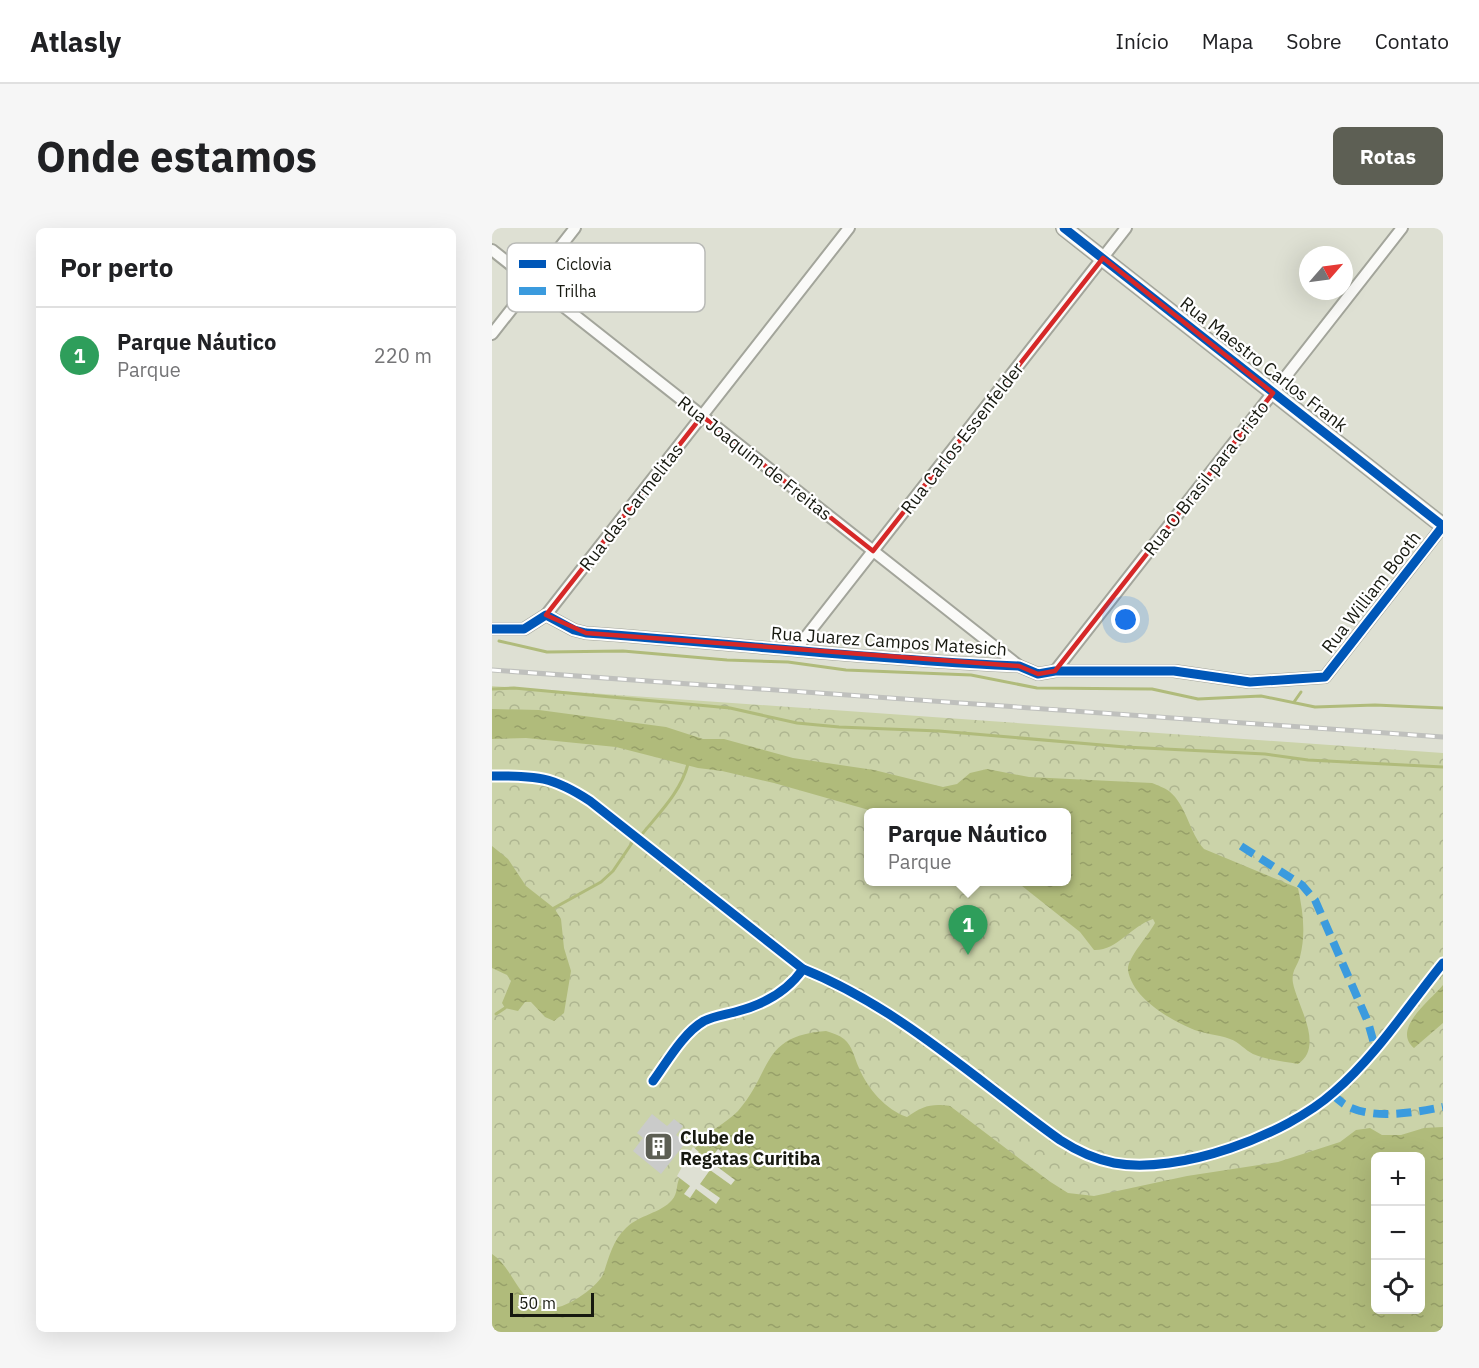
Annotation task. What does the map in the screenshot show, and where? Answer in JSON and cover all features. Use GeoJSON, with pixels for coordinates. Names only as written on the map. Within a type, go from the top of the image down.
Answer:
{"type":"FeatureCollection","features":[{"type":"Feature","properties":{"kind":"street"},"geometry":{"type":"LineString","coordinates":[[563,243],[575,228]]}},
{"type":"Feature","properties":{"kind":"street","name":"Rua das Carmelitas"},"geometry":{"type":"LineString","coordinates":[[546,615],[849,228]]}},
{"type":"Feature","properties":{"kind":"street","name":"Rua Maestro Carlos Frank"},"geometry":{"type":"LineString","coordinates":[[1064,228],[1443,526]]}},
{"type":"Feature","properties":{"kind":"street","name":"Rua Carlos Essenfelder"},"geometry":{"type":"LineString","coordinates":[[797,648],[1126,228]]}},
{"type":"Feature","properties":{"kind":"street","name":"Rua O Brasil para Cristo"},"geometry":{"type":"LineString","coordinates":[[1055,671],[1402,228]]}},
{"type":"Feature","properties":{"kind":"street","name":"Rua Joaquim de Freitas"},"geometry":{"type":"LineString","coordinates":[[492,250],[507,262]]}},
{"type":"Feature","properties":{"kind":"street"},"geometry":{"type":"LineString","coordinates":[[492,334],[509,312]]}},
{"type":"Feature","properties":{"kind":"street","name":"Rua Joaquim de Freitas"},"geometry":{"type":"LineString","coordinates":[[570,312],[1019,666]]}},
{"type":"Feature","properties":{"kind":"street","name":"Rua William Booth"},"geometry":{"type":"LineString","coordinates":[[1324,677],[1443,526]]}},
{"type":"Feature","properties":{"kind":"street"},"geometry":{"type":"LineString","coordinates":[[492,629],[524,629],[546,615]]}},
{"type":"Feature","properties":{"kind":"street","name":"Rua Juarez Campos Matesich"},"geometry":{"type":"LineString","coordinates":[[546,615],[574,630],[586,633],[762,648],[797,648],[865,658],[1019,666],[1038,674],[1055,671],[1174,671],[1250,682],[1324,677]]}},
{"type":"Feature","properties":{"kind":"highlighted area"},"geometry":{"type":"Polygon","coordinates":[[[1103,258],[1273,393],[1055,671],[1038,674],[1019,666],[586,633],[546,615],[702,416],[873,551],[1103,258]]]}},
{"type":"Feature","properties":{"kind":"green space"},"geometry":{"type":"Polygon","coordinates":[[[492,686],[1443,753],[1443,1332],[492,1332],[492,686]]]}},
{"type":"Feature","properties":{"kind":"water"},"geometry":{"type":"Polygon","coordinates":[[[492,709],[539,710],[666,727],[703,739],[724,739],[793,758],[874,770],[943,787],[957,784],[970,773],[987,769],[1029,777],[1152,783],[1169,791],[1175,797],[1204,849],[1298,888],[1303,939],[1293,983],[1309,1036],[1306,1056],[1298,1064],[1258,1056],[1233,1040],[1199,1032],[1181,1024],[1143,998],[1131,980],[1128,970],[1135,953],[1155,923],[1153,919],[1145,922],[1110,947],[1094,950],[1080,932],[1022,886],[1071,886],[1071,808],[864,809],[774,783],[698,768],[616,747],[526,738],[492,739],[492,709]]]}},
{"type":"Feature","properties":{"kind":"water"},"geometry":{"type":"Polygon","coordinates":[[[492,846],[508,859],[526,886],[554,908],[561,919],[564,948],[571,971],[564,1013],[554,1021],[545,1017],[531,1002],[525,1002],[518,1011],[505,1008],[502,1003],[511,981],[507,975],[492,968],[492,846]]]}},
{"type":"Feature","properties":{"kind":"water"},"geometry":{"type":"Polygon","coordinates":[[[1443,985],[1443,1023],[1414,1048],[1408,1040],[1407,1032],[1410,1024],[1415,1015],[1443,985]]]}},
{"type":"Feature","properties":{"kind":"water"},"geometry":{"type":"Polygon","coordinates":[[[826,1031],[838,1035],[847,1042],[867,1083],[885,1104],[899,1114],[907,1117],[927,1106],[950,1106],[1068,1193],[1094,1196],[1187,1176],[1278,1162],[1340,1142],[1356,1130],[1370,1128],[1382,1135],[1401,1135],[1424,1128],[1443,1127],[1443,1332],[492,1332],[492,1254],[500,1260],[523,1293],[539,1305],[556,1308],[581,1296],[601,1278],[612,1249],[622,1233],[637,1220],[662,1208],[672,1200],[681,1175],[700,1141],[738,1111],[770,1058],[789,1040],[805,1034],[826,1031]]]}},
{"type":"Feature","properties":{"kind":"pier"},"geometry":{"type":"Polygon","coordinates":[[[693,1147],[699,1152],[695,1157],[706,1165],[718,1149],[723,1153],[715,1165],[735,1180],[731,1185],[710,1170],[700,1184],[720,1198],[716,1204],[696,1189],[690,1198],[684,1194],[690,1186],[677,1176],[693,1147]]]}},
{"type":"Feature","properties":{"kind":"building","name":"Clube de Regatas Curitiba"},"geometry":{"type":"Polygon","coordinates":[[[652,1114],[667,1126],[674,1119],[683,1126],[676,1135],[686,1142],[661,1174],[633,1151],[643,1138],[637,1133],[652,1114]]]}},
{"type":"Feature","properties":{"kind":"waterway"},"geometry":{"type":"LineString","coordinates":[[499,641],[547,652],[623,651],[727,660],[788,662],[846,670],[971,675],[1037,688],[1152,689],[1198,699],[1261,696],[1315,707],[1375,705],[1443,708]]}},
{"type":"Feature","properties":{"kind":"waterway"},"geometry":{"type":"LineString","coordinates":[[492,689],[514,688],[730,708],[797,723],[839,727],[939,731],[1125,747],[1265,754],[1308,760],[1443,767]]}},
{"type":"Feature","properties":{"kind":"waterway"},"geometry":{"type":"LineString","coordinates":[[1294,702],[1301,692]]}},
{"type":"Feature","properties":{"kind":"waterway"},"geometry":{"type":"LineString","coordinates":[[643,833],[681,783],[688,764]]}},
{"type":"Feature","properties":{"kind":"waterway"},"geometry":{"type":"LineString","coordinates":[[554,908],[601,882],[613,871],[632,843]]}},
{"type":"Feature","properties":{"kind":"waterway"},"geometry":{"type":"LineString","coordinates":[[496,1014],[505,1008]]}},
{"type":"Feature","properties":{"kind":"railway"},"geometry":{"type":"LineString","coordinates":[[492,670],[1443,737]]}},
{"type":"Feature","properties":{"kind":"marked path"},"geometry":{"type":"LineString","coordinates":[[1241,846],[1302,885],[1315,900],[1368,1022],[1375,1047]]}},
{"type":"Feature","properties":{"kind":"marked path"},"geometry":{"type":"LineString","coordinates":[[1333,1094],[1355,1110],[1369,1113],[1416,1112],[1443,1107]]}},
{"type":"Feature","properties":{"kind":"cycle path"},"geometry":{"type":"LineString","coordinates":[[492,629],[524,629],[546,615],[574,630],[586,633],[911,660],[1019,666],[1038,674],[1055,671],[1174,671],[1250,682],[1325,677],[1443,526],[1064,228]]}},
{"type":"Feature","properties":{"kind":"cycle path"},"geometry":{"type":"LineString","coordinates":[[492,776],[544,779],[565,787],[590,801],[803,969],[838,985],[905,1024],[1066,1144],[1093,1157],[1114,1163],[1140,1165],[1169,1163],[1200,1157],[1260,1137],[1289,1123],[1334,1092],[1364,1063],[1443,963]]}},
{"type":"Feature","properties":{"kind":"cycle path"},"geometry":{"type":"LineString","coordinates":[[653,1081],[676,1048],[696,1026],[712,1018],[765,1001],[782,991],[803,969]]}},
{"type":"Feature","properties":{"kind":"place","name":"Parque Náutico"},"geometry":{"type":"Point","coordinates":[968,955]}},
{"type":"Feature","properties":{"kind":"place","name":"Clube de Regatas Curitiba"},"geometry":{"type":"Point","coordinates":[659,1147]}}]}
